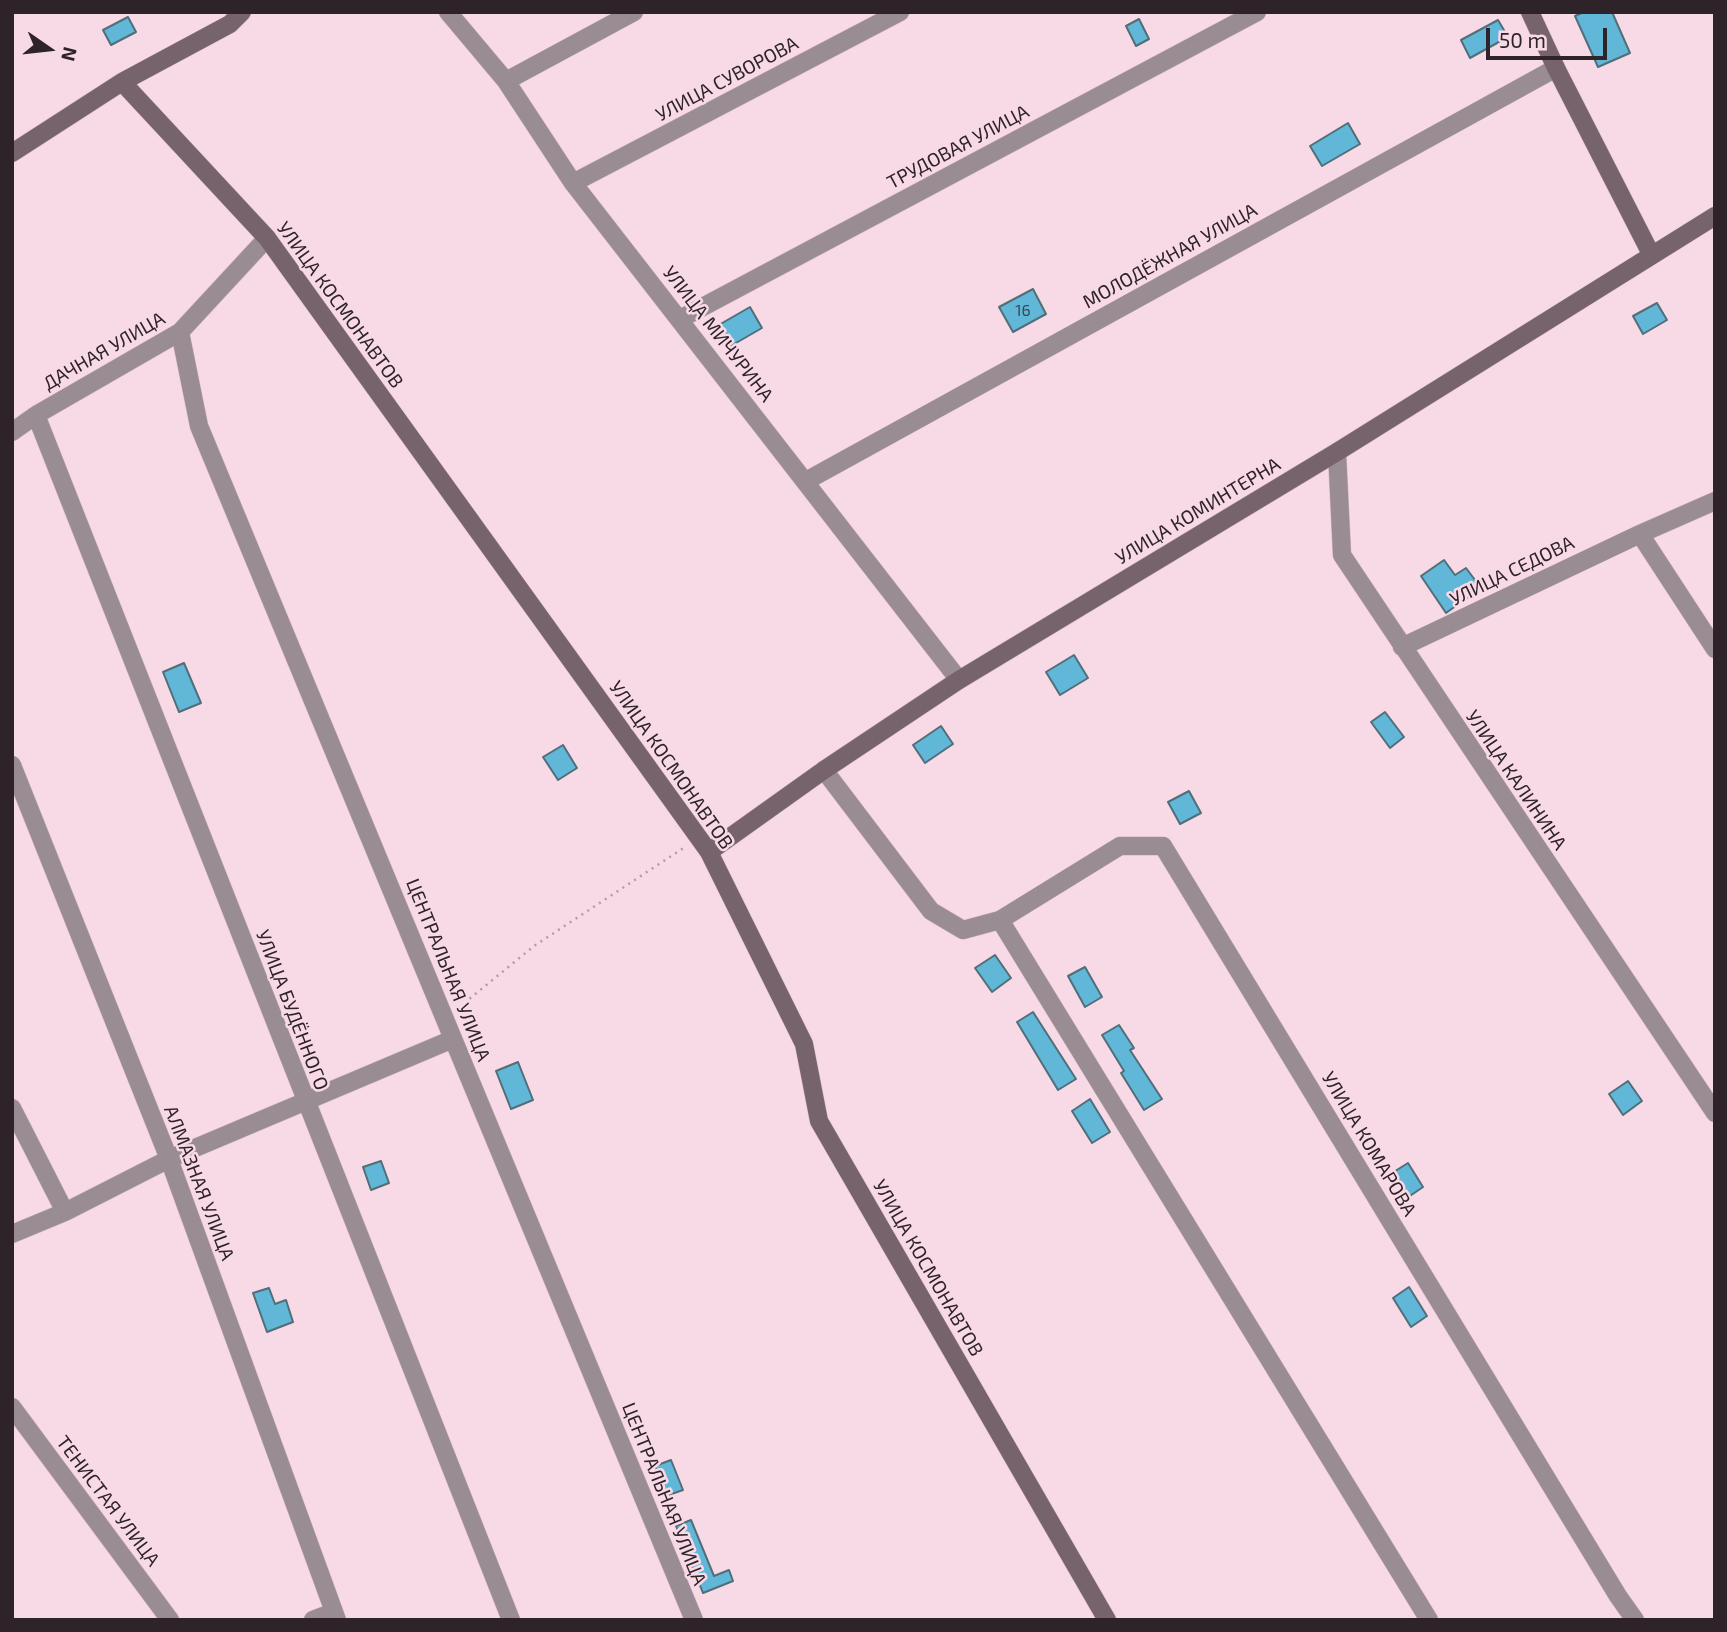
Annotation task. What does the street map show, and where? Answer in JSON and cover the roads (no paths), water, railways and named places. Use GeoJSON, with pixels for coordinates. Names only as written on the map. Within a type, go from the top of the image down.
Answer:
{"type":"FeatureCollection","features":[{"type":"Feature","properties":{"kind":"street"},"geometry":{"type":"LineString","coordinates":[[12,153],[122,82],[230,24],[242,12]]}},
{"type":"Feature","properties":{"kind":"street","name":"УЛИЦА МИЧУРИНА"},"geometry":{"type":"LineString","coordinates":[[448,12],[506,81],[573,183],[959,680]]}},
{"type":"Feature","properties":{"kind":"street"},"geometry":{"type":"LineString","coordinates":[[506,81],[634,12]]}},
{"type":"Feature","properties":{"kind":"street","name":"УЛИЦА СУВОРОВА"},"geometry":{"type":"LineString","coordinates":[[573,183],[900,12]]}},
{"type":"Feature","properties":{"kind":"street","name":"ТРУДОВАЯ УЛИЦА"},"geometry":{"type":"LineString","coordinates":[[680,319],[1257,12]]}},
{"type":"Feature","properties":{"kind":"street"},"geometry":{"type":"LineString","coordinates":[[1530,12],[1651,254]]}},
{"type":"Feature","properties":{"kind":"street","name":"МОЛОДЁЖНАЯ УЛИЦА"},"geometry":{"type":"LineString","coordinates":[[806,481],[1556,68]]}},
{"type":"Feature","properties":{"kind":"street","name":"УЛИЦА КОСМОНАВТОВ"},"geometry":{"type":"LineString","coordinates":[[122,82],[267,238],[704,845],[804,1044],[819,1121],[1107,1620]]}},
{"type":"Feature","properties":{"kind":"street","name":"УЛИЦА КОМИНТЕРНА"},"geometry":{"type":"LineString","coordinates":[[704,845],[824,770],[959,680],[1337,452],[1715,216]]}},
{"type":"Feature","properties":{"kind":"street","name":"ДАЧНАЯ УЛИЦА"},"geometry":{"type":"LineString","coordinates":[[12,432],[36,415],[180,331],[267,238]]}},
{"type":"Feature","properties":{"kind":"street","name":"ЦЕНТРАЛЬНАЯ УЛИЦА"},"geometry":{"type":"LineString","coordinates":[[180,331],[199,426],[694,1620]]}},
{"type":"Feature","properties":{"kind":"street","name":"УЛИЦА БУДЁННОГО"},"geometry":{"type":"LineString","coordinates":[[36,415],[511,1620]]}},
{"type":"Feature","properties":{"kind":"street","name":"УЛИЦА КАЛИНИНА"},"geometry":{"type":"LineString","coordinates":[[1337,452],[1342,555],[1715,1113]]}},
{"type":"Feature","properties":{"kind":"street","name":"УЛИЦА СЕДОВА"},"geometry":{"type":"LineString","coordinates":[[1402,647],[1715,501]]}},
{"type":"Feature","properties":{"kind":"street"},"geometry":{"type":"LineString","coordinates":[[1640,534],[1715,649]]}},
{"type":"Feature","properties":{"kind":"street","name":"АЛМАЗНАЯ УЛИЦА"},"geometry":{"type":"LineString","coordinates":[[12,765],[169,1159],[335,1616]]}},
{"type":"Feature","properties":{"kind":"street","name":"УЛИЦА КОМАРОВА"},"geometry":{"type":"LineString","coordinates":[[824,770],[931,911],[963,930],[1000,920],[1120,846],[1163,846],[1635,1620]]}},
{"type":"Feature","properties":{"kind":"street"},"geometry":{"type":"LineString","coordinates":[[1000,920],[1429,1620]]}},
{"type":"Feature","properties":{"kind":"street"},"geometry":{"type":"LineString","coordinates":[[12,1234],[65,1212],[169,1159],[453,1039]]}},
{"type":"Feature","properties":{"kind":"street"},"geometry":{"type":"LineString","coordinates":[[12,1108],[65,1212]]}},
{"type":"Feature","properties":{"kind":"street","name":"ТЕНИСТАЯ УЛИЦА"},"geometry":{"type":"LineString","coordinates":[[12,1407],[170,1620]]}},
{"type":"Feature","properties":{"kind":"street"},"geometry":{"type":"LineString","coordinates":[[313,1620],[335,1616]]}}]}
